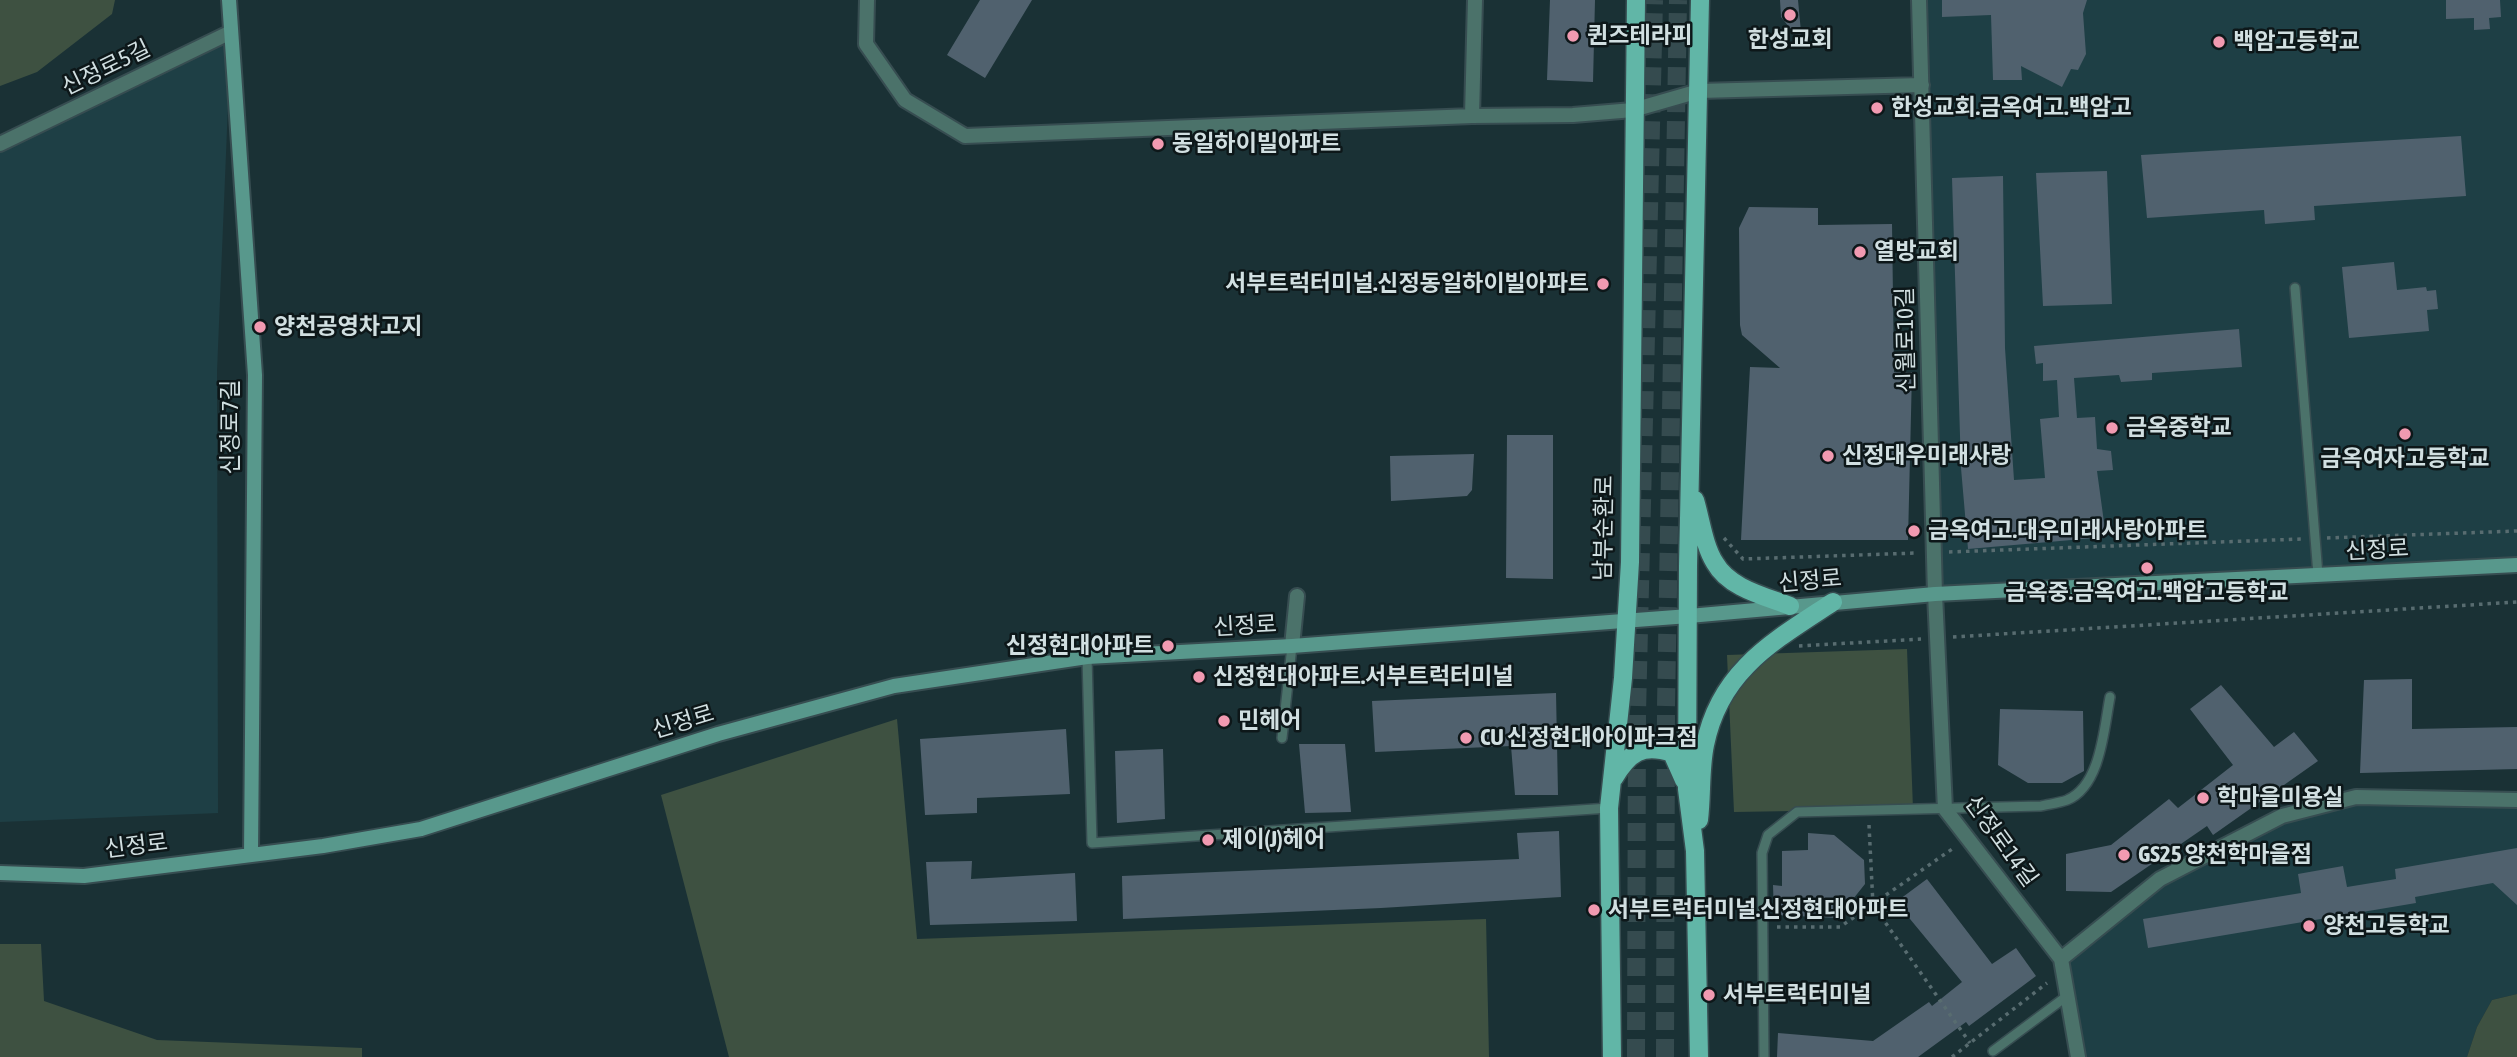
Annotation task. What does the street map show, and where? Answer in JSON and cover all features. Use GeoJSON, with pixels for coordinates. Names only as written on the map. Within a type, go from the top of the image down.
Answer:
{"type":"FeatureCollection","features":[{"type":"Feature","properties":{"kind":"main road","name":"신정로7길"},"geometry":{"type":"LineString","coordinates":[[229,0],[255,375],[251,855]]}},
{"type":"Feature","properties":{"kind":"main road","name":"남부순환로"},"geometry":{"type":"LineString","coordinates":[[1612,1057],[1609,808],[1623,678],[1630,562],[1636,0]]}},
{"type":"Feature","properties":{"kind":"main road"},"geometry":{"type":"LineString","coordinates":[[1699,1057],[1695,851],[1687,789],[1700,0]]}},
{"type":"Feature","properties":{"kind":"main road"},"geometry":{"type":"LineString","coordinates":[[1690,482],[1714,562],[1724,575],[1749,590],[1790,606]]}},
{"type":"Feature","properties":{"kind":"main road","name":"신정로"},"geometry":{"type":"LineString","coordinates":[[0,873],[84,876],[323,846],[421,830],[718,734],[894,686],[1087,657],[1292,646],[1935,594],[2517,565]]}},
{"type":"Feature","properties":{"kind":"main road"},"geometry":{"type":"LineString","coordinates":[[1695,851],[1705,746],[1717,705],[1735,676],[1752,658],[1833,602]]}},
{"type":"Feature","properties":{"kind":"main road"},"geometry":{"type":"LineString","coordinates":[[1612,781],[1624,761],[1633,754],[1658,748],[1672,753],[1687,789]]}},
{"type":"Feature","properties":{"kind":"street"},"geometry":{"type":"LineString","coordinates":[[867,0],[866,44],[905,100],[965,136],[1472,116],[1573,115],[1633,110],[1699,90],[1922,85]]}},
{"type":"Feature","properties":{"kind":"street"},"geometry":{"type":"LineString","coordinates":[[1472,116],[1475,0]]}},
{"type":"Feature","properties":{"kind":"street","name":"신월로10길"},"geometry":{"type":"LineString","coordinates":[[1919,0],[1935,594]]}},
{"type":"Feature","properties":{"kind":"street","name":"신정로5길"},"geometry":{"type":"LineString","coordinates":[[0,145],[231,32]]}},
{"type":"Feature","properties":{"kind":"street","name":"신정로14길"},"geometry":{"type":"LineString","coordinates":[[1935,594],[1945,809],[2062,965],[2078,1057]]}},
{"type":"Feature","properties":{"kind":"street"},"geometry":{"type":"LineString","coordinates":[[1292,646],[1297,596]]}},
{"type":"Feature","properties":{"kind":"street"},"geometry":{"type":"LineString","coordinates":[[2062,965],[2160,879],[2282,816],[2356,797],[2517,800]]}},
{"type":"Feature","properties":{"kind":"lane"},"geometry":{"type":"LineString","coordinates":[[2295,288],[2318,575]]}},
{"type":"Feature","properties":{"kind":"lane"},"geometry":{"type":"LineString","coordinates":[[1282,738],[1292,646]]}},
{"type":"Feature","properties":{"kind":"lane"},"geometry":{"type":"LineString","coordinates":[[1087,657],[1092,843],[1609,808]]}},
{"type":"Feature","properties":{"kind":"lane"},"geometry":{"type":"LineString","coordinates":[[1764,1057],[1762,853],[1768,835],[1797,812],[2040,806],[2068,800],[2082,789],[2094,772],[2110,698]]}},
{"type":"Feature","properties":{"kind":"lane"},"geometry":{"type":"LineString","coordinates":[[1993,1051],[2067,996]]}},
{"type":"Feature","properties":{"kind":"path"},"geometry":{"type":"LineString","coordinates":[[1719,531],[1743,559],[2517,531]]}},
{"type":"Feature","properties":{"kind":"path"},"geometry":{"type":"LineString","coordinates":[[1788,647],[2517,602]]}},
{"type":"Feature","properties":{"kind":"path"},"geometry":{"type":"LineString","coordinates":[[1868,809],[1873,905],[1970,1043]]}},
{"type":"Feature","properties":{"kind":"path"},"geometry":{"type":"LineString","coordinates":[[1763,928],[1840,927],[1968,838]]}},
{"type":"Feature","properties":{"kind":"path"},"geometry":{"type":"LineString","coordinates":[[1952,1057],[2062,965]]}},
{"type":"Feature","properties":{"kind":"shaded area"},"geometry":{"type":"Polygon","coordinates":[[[1919,0],[2517,0],[2517,565],[1935,594],[1919,0]]]}},
{"type":"Feature","properties":{"kind":"shaded area","name":"양천공영차고지"},"geometry":{"type":"Polygon","coordinates":[[[231,32],[217,371],[218,813],[0,822],[0,144],[231,32]]]}},
{"type":"Feature","properties":{"kind":"shaded area","name":"양천고등학교"},"geometry":{"type":"Polygon","coordinates":[[[2356,797],[2517,801],[2517,994],[2492,1000],[2477,1027],[2467,1057],[2078,1057],[2061,959],[2160,879],[2282,816],[2356,797]]]}},
{"type":"Feature","properties":{"kind":"green space"},"geometry":{"type":"Polygon","coordinates":[[[0,0],[115,0],[112,14],[37,72],[0,86],[0,0]]]}},
{"type":"Feature","properties":{"kind":"green space"},"geometry":{"type":"Polygon","coordinates":[[[1907,649],[1913,809],[1734,812],[1727,655],[1907,649]]]}},
{"type":"Feature","properties":{"kind":"green space"},"geometry":{"type":"Polygon","coordinates":[[[897,719],[917,939],[1486,919],[1489,1057],[729,1057],[661,795],[897,719]]]}},
{"type":"Feature","properties":{"kind":"green space"},"geometry":{"type":"Polygon","coordinates":[[[0,944],[41,944],[44,1001],[157,1040],[362,1048],[362,1057],[0,1057],[0,944]]]}},
{"type":"Feature","properties":{"kind":"green space"},"geometry":{"type":"Polygon","coordinates":[[[2517,994],[2517,1057],[2467,1057],[2477,1027],[2492,1000],[2517,994]]]}},
{"type":"Feature","properties":{"kind":"building"},"geometry":{"type":"Polygon","coordinates":[[[980,0],[1032,0],[985,78],[947,55],[980,0]]]}},
{"type":"Feature","properties":{"kind":"building"},"geometry":{"type":"Polygon","coordinates":[[[1550,0],[1595,0],[1593,82],[1547,80],[1550,0]]]}},
{"type":"Feature","properties":{"kind":"building"},"geometry":{"type":"Polygon","coordinates":[[[1780,0],[1798,0],[1802,43],[1781,17],[1780,0]]]}},
{"type":"Feature","properties":{"kind":"building"},"geometry":{"type":"Polygon","coordinates":[[[1942,0],[2087,0],[2083,13],[2086,54],[2078,70],[2071,69],[2062,87],[2021,66],[2022,80],[1993,80],[1991,15],[1942,17],[1942,0]]]}},
{"type":"Feature","properties":{"kind":"building"},"geometry":{"type":"Polygon","coordinates":[[[2446,0],[2500,0],[2501,17],[2489,18],[2490,29],[2474,30],[2474,18],[2446,19],[2446,0]]]}},
{"type":"Feature","properties":{"kind":"building"},"geometry":{"type":"Polygon","coordinates":[[[2461,136],[2466,196],[2314,206],[2315,220],[2265,224],[2264,210],[2147,218],[2141,155],[2461,136]]]}},
{"type":"Feature","properties":{"kind":"building"},"geometry":{"type":"Polygon","coordinates":[[[2107,171],[2112,304],[2043,306],[2036,173],[2107,171]]]}},
{"type":"Feature","properties":{"kind":"building"},"geometry":{"type":"Polygon","coordinates":[[[2003,176],[2005,348],[2014,480],[2045,478],[2040,419],[2059,417],[2057,380],[2043,381],[2043,363],[2036,364],[2034,346],[2239,329],[2242,367],[2152,373],[2152,380],[2121,382],[2119,375],[2074,378],[2077,418],[2095,417],[2097,449],[2111,451],[2113,470],[2097,471],[2106,537],[1968,549],[1961,468],[1952,178],[2003,176]]]}},
{"type":"Feature","properties":{"kind":"building"},"geometry":{"type":"Polygon","coordinates":[[[1749,207],[1818,208],[1818,225],[1892,224],[1894,372],[1912,372],[1908,540],[1741,540],[1750,367],[1780,368],[1742,335],[1740,325],[1739,228],[1749,207]]]}},
{"type":"Feature","properties":{"kind":"building"},"geometry":{"type":"Polygon","coordinates":[[[2394,262],[2397,290],[2426,287],[2427,291],[2436,290],[2438,309],[2427,310],[2429,331],[2349,338],[2342,267],[2394,262]]]}},
{"type":"Feature","properties":{"kind":"building"},"geometry":{"type":"Polygon","coordinates":[[[1507,435],[1553,435],[1553,579],[1506,578],[1507,435]]]}},
{"type":"Feature","properties":{"kind":"building"},"geometry":{"type":"Polygon","coordinates":[[[1474,454],[1472,490],[1467,496],[1391,501],[1390,456],[1474,454]]]}},
{"type":"Feature","properties":{"kind":"building"},"geometry":{"type":"Polygon","coordinates":[[[2412,679],[2412,729],[2517,727],[2517,769],[2360,773],[2364,680],[2412,679]]]}},
{"type":"Feature","properties":{"kind":"building"},"geometry":{"type":"Polygon","coordinates":[[[2221,685],[2274,747],[2294,732],[2318,761],[2213,835],[2207,826],[2111,892],[2066,891],[2066,854],[2111,845],[2169,799],[2178,808],[2233,765],[2190,709],[2221,685]]]}},
{"type":"Feature","properties":{"kind":"building"},"geometry":{"type":"Polygon","coordinates":[[[1556,693],[1558,795],[1515,795],[1511,746],[1375,752],[1372,701],[1556,693]]]}},
{"type":"Feature","properties":{"kind":"building"},"geometry":{"type":"Polygon","coordinates":[[[2000,709],[2083,711],[2084,771],[2062,783],[2028,783],[1998,765],[2000,709]]]}},
{"type":"Feature","properties":{"kind":"building"},"geometry":{"type":"Polygon","coordinates":[[[1066,729],[1070,794],[977,798],[977,813],[925,815],[920,739],[1066,729]]]}},
{"type":"Feature","properties":{"kind":"building"},"geometry":{"type":"Polygon","coordinates":[[[1299,744],[1345,744],[1351,812],[1305,813],[1299,744]]]}},
{"type":"Feature","properties":{"kind":"building"},"geometry":{"type":"Polygon","coordinates":[[[1163,749],[1165,819],[1117,823],[1115,751],[1163,749]]]}},
{"type":"Feature","properties":{"kind":"building"},"geometry":{"type":"Polygon","coordinates":[[[1559,831],[1561,897],[1123,919],[1122,876],[1519,859],[1517,833],[1559,831]]]}},
{"type":"Feature","properties":{"kind":"building"},"geometry":{"type":"Polygon","coordinates":[[[1808,833],[1834,835],[1864,860],[1865,884],[1838,918],[1774,915],[1773,885],[1782,886],[1782,851],[1808,850],[1808,833]]]}},
{"type":"Feature","properties":{"kind":"building"},"geometry":{"type":"Polygon","coordinates":[[[2517,848],[2517,905],[2493,883],[2415,897],[2416,903],[2148,948],[2143,919],[2301,893],[2298,874],[2343,866],[2347,887],[2396,879],[2395,869],[2517,848]]]}},
{"type":"Feature","properties":{"kind":"building"},"geometry":{"type":"Polygon","coordinates":[[[972,861],[971,879],[1075,873],[1077,921],[930,925],[926,862],[972,861]]]}},
{"type":"Feature","properties":{"kind":"building"},"geometry":{"type":"Polygon","coordinates":[[[1927,879],[1992,964],[2016,948],[2036,976],[1969,1026],[1966,1022],[1918,1057],[1777,1057],[1778,1033],[1873,1041],[1929,1002],[1932,1006],[1962,982],[1896,902],[1927,879]]]}},
{"type":"Feature","properties":{"kind":"tunnel"},"geometry":{"type":"LineString","coordinates":[[1636,1057],[1637,713],[1654,0]]}},
{"type":"Feature","properties":{"kind":"tunnel"},"geometry":{"type":"LineString","coordinates":[[1665,1057],[1666,707],[1678,0]]}},
{"type":"Feature","properties":{"kind":"place","name":"한성교회"},"geometry":{"type":"Point","coordinates":[1790,15]}},
{"type":"Feature","properties":{"kind":"place","name":"퀸즈테라피"},"geometry":{"type":"Point","coordinates":[1573,36]}},
{"type":"Feature","properties":{"kind":"place","name":"백암고등학교"},"geometry":{"type":"Point","coordinates":[2219,42]}},
{"type":"Feature","properties":{"kind":"place","name":"한성교회.금옥여고.백암고"},"geometry":{"type":"Point","coordinates":[1877,108]}},
{"type":"Feature","properties":{"kind":"place","name":"동일하이빌아파트"},"geometry":{"type":"Point","coordinates":[1158,144]}},
{"type":"Feature","properties":{"kind":"place","name":"열방교회"},"geometry":{"type":"Point","coordinates":[1860,252]}},
{"type":"Feature","properties":{"kind":"place","name":"서부트럭터미널.신정동일하이빌아파트"},"geometry":{"type":"Point","coordinates":[1603,284]}},
{"type":"Feature","properties":{"kind":"place","name":"양천공영차고지"},"geometry":{"type":"Point","coordinates":[260,327]}},
{"type":"Feature","properties":{"kind":"place","name":"금옥중학교"},"geometry":{"type":"Point","coordinates":[2112,428]}},
{"type":"Feature","properties":{"kind":"place","name":"금옥여자고등학교"},"geometry":{"type":"Point","coordinates":[2405,434]}},
{"type":"Feature","properties":{"kind":"place","name":"신정대우미래사랑"},"geometry":{"type":"Point","coordinates":[1828,456]}},
{"type":"Feature","properties":{"kind":"place","name":"금옥여고.대우미래사랑아파트"},"geometry":{"type":"Point","coordinates":[1914,531]}},
{"type":"Feature","properties":{"kind":"place","name":"금옥중.금옥여고.백암고등학교"},"geometry":{"type":"Point","coordinates":[2147,568]}},
{"type":"Feature","properties":{"kind":"place","name":"신정현대아파트"},"geometry":{"type":"Point","coordinates":[1168,646]}},
{"type":"Feature","properties":{"kind":"place","name":"신정현대아파트.서부트럭터미널"},"geometry":{"type":"Point","coordinates":[1199,677]}},
{"type":"Feature","properties":{"kind":"place","name":"민헤어"},"geometry":{"type":"Point","coordinates":[1224,721]}},
{"type":"Feature","properties":{"kind":"place","name":"CU 신정현대아이파크점"},"geometry":{"type":"Point","coordinates":[1466,738]}},
{"type":"Feature","properties":{"kind":"place","name":"학마을미용실"},"geometry":{"type":"Point","coordinates":[2203,798]}},
{"type":"Feature","properties":{"kind":"place","name":"제이(J)헤어"},"geometry":{"type":"Point","coordinates":[1208,840]}},
{"type":"Feature","properties":{"kind":"place","name":"GS25 양천학마을점"},"geometry":{"type":"Point","coordinates":[2124,855]}},
{"type":"Feature","properties":{"kind":"place","name":"서부트럭터미널.신정현대아파트"},"geometry":{"type":"Point","coordinates":[1594,910]}},
{"type":"Feature","properties":{"kind":"place","name":"양천고등학교"},"geometry":{"type":"Point","coordinates":[2309,926]}},
{"type":"Feature","properties":{"kind":"place","name":"서부트럭터미널"},"geometry":{"type":"Point","coordinates":[1709,995]}}]}
